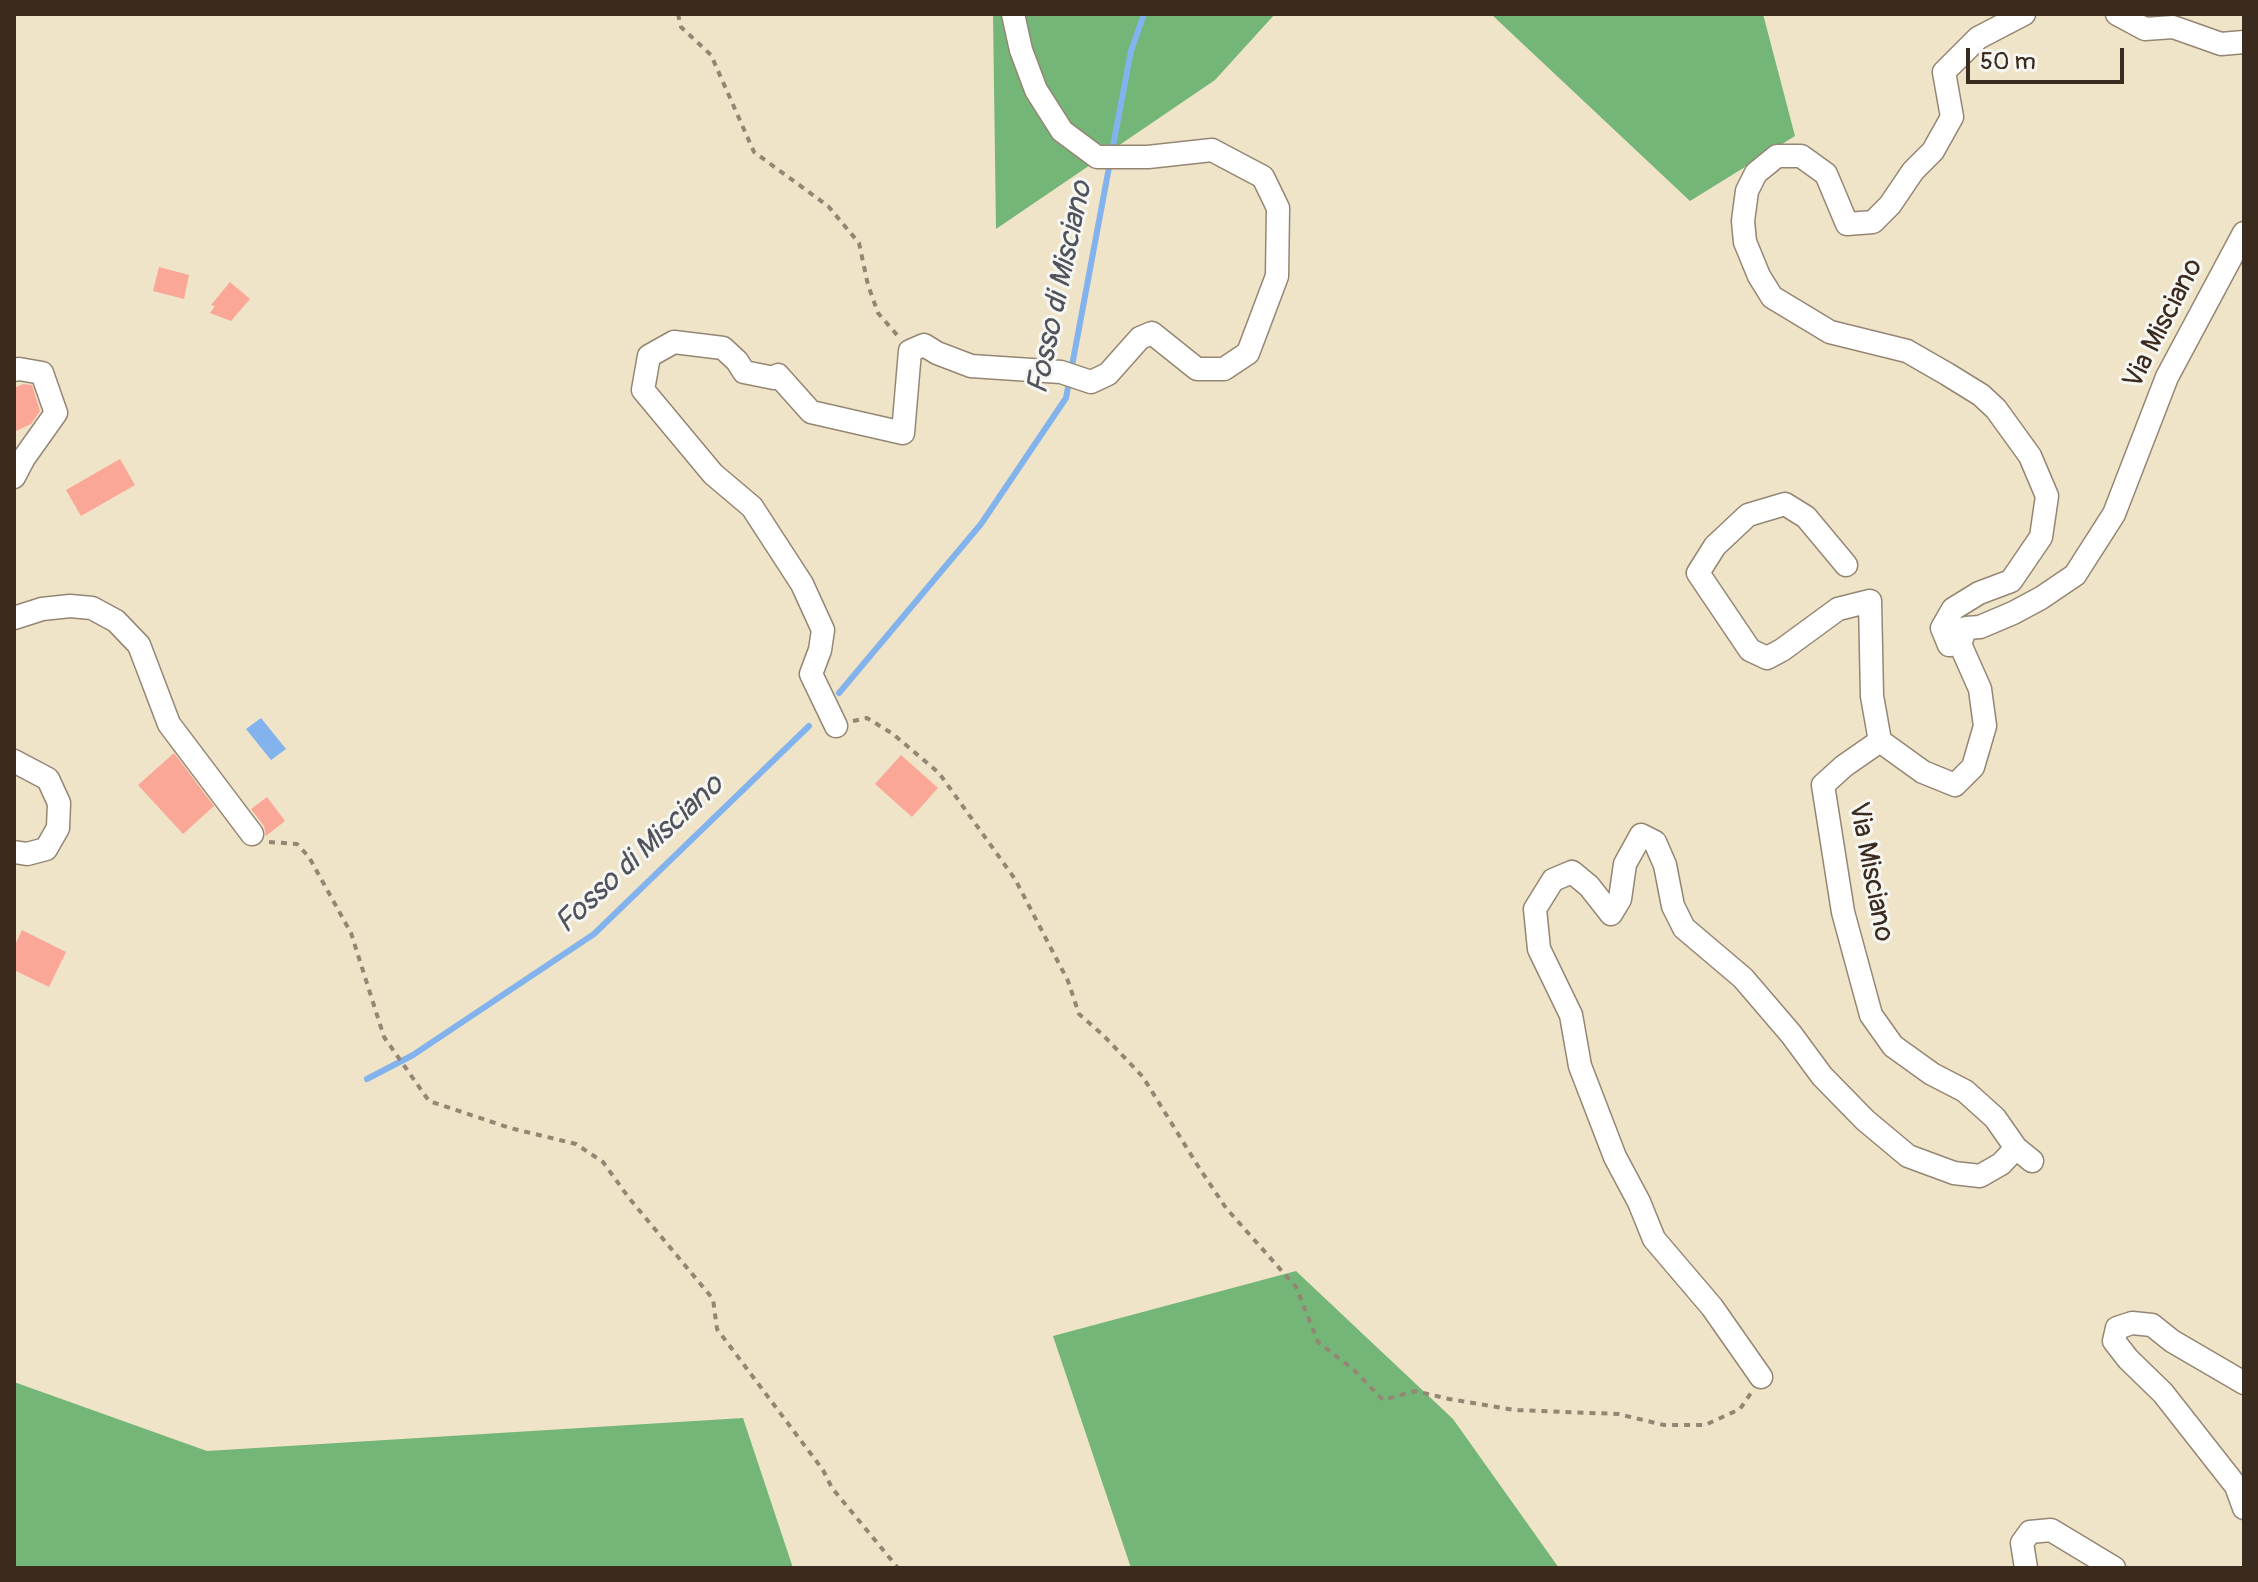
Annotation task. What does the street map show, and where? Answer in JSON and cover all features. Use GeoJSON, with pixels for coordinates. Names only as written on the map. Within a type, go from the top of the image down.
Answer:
{"type":"FeatureCollection","features":[{"type":"Feature","properties":{"kind":"street"},"geometry":{"type":"LineString","coordinates":[[836,726],[811,674],[823,630],[802,584],[752,507],[713,474],[643,390],[649,356],[674,342],[723,348],[744,372],[774,378],[778,375],[811,412],[903,433],[910,351],[924,345],[971,366],[1061,372],[1091,382],[1108,374],[1140,338],[1152,333],[1197,369],[1224,369],[1248,353],[1277,276],[1278,208],[1263,177],[1212,150],[1148,157],[1097,157],[1062,131],[1036,90],[1021,50],[1013,14]]}},
{"type":"Feature","properties":{"kind":"street"},"geometry":{"type":"LineString","coordinates":[[1846,565],[1806,517],[1785,504],[1748,515],[1715,546],[1698,573],[1750,650],[1767,658],[1838,609],[1870,601],[1872,696],[1880,741],[1923,772],[1955,785],[1973,767],[1985,726],[1980,689],[1960,644],[1949,645],[1942,628],[1953,609],[1979,593],[2011,581],[2041,537],[2047,496],[2030,456],[1996,409],[1981,395],[1907,351],[1830,332],[1772,297],[1759,276],[1745,242],[1743,221],[1747,191],[1756,173],[1777,156],[1801,156],[1826,174],[1847,224],[1873,222],[1933,151],[1952,117],[1944,72],[1978,38],[2024,14]]}},
{"type":"Feature","properties":{"kind":"street"},"geometry":{"type":"LineString","coordinates":[[2117,14],[2145,29],[2173,27],[2221,44],[2244,42]]}},
{"type":"Feature","properties":{"kind":"street","name":"Via Misciano"},"geometry":{"type":"LineString","coordinates":[[1960,644],[1966,628],[1980,627],[2013,613],[2075,575],[2114,514],[2167,377],[2244,233]]}},
{"type":"Feature","properties":{"kind":"street"},"geometry":{"type":"LineString","coordinates":[[14,370],[42,373],[56,413],[14,477]]}},
{"type":"Feature","properties":{"kind":"street"},"geometry":{"type":"LineString","coordinates":[[14,618],[42,609],[70,606],[92,608],[116,621],[139,645],[169,724],[252,834]]}},
{"type":"Feature","properties":{"kind":"street","name":"Via Misciano"},"geometry":{"type":"LineString","coordinates":[[1761,1377],[1712,1307],[1654,1239],[1615,1157],[1580,1066],[1571,1015],[1539,949],[1535,909],[1553,880],[1572,872],[1589,886],[1611,914],[1620,899],[1625,864],[1641,835],[1655,842],[1665,865],[1673,906],[1684,928],[1743,978],[1822,1076],[1865,1120],[1908,1156],[1954,1173],[1980,1176],[2024,1154],[1995,1118],[1965,1091],[1932,1074],[1893,1046],[1871,1015],[1843,912],[1823,785],[1880,741]]}},
{"type":"Feature","properties":{"kind":"street"},"geometry":{"type":"LineString","coordinates":[[14,761],[48,779],[59,803],[58,828],[46,849],[27,854],[14,852]]}},
{"type":"Feature","properties":{"kind":"street"},"geometry":{"type":"LineString","coordinates":[[2244,1383],[2172,1341],[2152,1325],[2132,1323],[2117,1328],[2114,1341],[2163,1393],[2236,1486],[2244,1508]]}},
{"type":"Feature","properties":{"kind":"street"},"geometry":{"type":"LineString","coordinates":[[2026,1568],[2022,1543],[2030,1532],[2051,1530],[2114,1568]]}},
{"type":"Feature","properties":{"kind":"path"},"geometry":{"type":"LineString","coordinates":[[678,14],[681,27],[711,55],[754,152],[828,206],[859,243],[878,313],[910,351]]}},
{"type":"Feature","properties":{"kind":"path"},"geometry":{"type":"LineString","coordinates":[[836,726],[867,718],[893,734],[939,773],[1015,879],[1068,981],[1079,1014],[1143,1077],[1226,1208],[1296,1287],[1318,1342],[1354,1370],[1383,1400],[1415,1391],[1514,1410],[1618,1414],[1664,1425],[1705,1425],[1740,1409],[1761,1377]]}},
{"type":"Feature","properties":{"kind":"path"},"geometry":{"type":"LineString","coordinates":[[252,834],[270,843],[297,844],[309,857],[351,933],[384,1037],[429,1101],[510,1128],[576,1144],[603,1162],[713,1299],[717,1329],[823,1470],[832,1488],[898,1568]]}},
{"type":"Feature","properties":{"kind":"green space"},"geometry":{"type":"Polygon","coordinates":[[[993,14],[1275,14],[1215,80],[996,229],[993,14]]]}},
{"type":"Feature","properties":{"kind":"green space"},"geometry":{"type":"Polygon","coordinates":[[[1491,14],[1763,14],[1795,136],[1690,201],[1491,14]]]}},
{"type":"Feature","properties":{"kind":"green space"},"geometry":{"type":"Polygon","coordinates":[[[1296,1271],[1453,1419],[1559,1568],[1131,1568],[1053,1336],[1296,1271]]]}},
{"type":"Feature","properties":{"kind":"green space"},"geometry":{"type":"Polygon","coordinates":[[[14,1382],[207,1451],[743,1418],[793,1568],[14,1568],[14,1382]]]}},
{"type":"Feature","properties":{"kind":"water"},"geometry":{"type":"Polygon","coordinates":[[[261,718],[286,749],[271,760],[246,729],[261,718]]]}},
{"type":"Feature","properties":{"kind":"building"},"geometry":{"type":"Polygon","coordinates":[[[159,267],[189,275],[184,299],[153,291],[159,267]]]}},
{"type":"Feature","properties":{"kind":"building"},"geometry":{"type":"Polygon","coordinates":[[[230,282],[250,299],[231,321],[210,313],[215,306],[211,305],[230,282]]]}},
{"type":"Feature","properties":{"kind":"building"},"geometry":{"type":"Polygon","coordinates":[[[23,384],[32,385],[40,411],[31,424],[14,432],[14,388],[23,384]]]}},
{"type":"Feature","properties":{"kind":"building"},"geometry":{"type":"Polygon","coordinates":[[[120,459],[135,485],[81,516],[66,490],[120,459]]]}},
{"type":"Feature","properties":{"kind":"building"},"geometry":{"type":"Polygon","coordinates":[[[174,753],[214,806],[183,834],[138,785],[174,753]]]}},
{"type":"Feature","properties":{"kind":"building"},"geometry":{"type":"Polygon","coordinates":[[[901,755],[938,788],[912,817],[875,784],[901,755]]]}},
{"type":"Feature","properties":{"kind":"building"},"geometry":{"type":"Polygon","coordinates":[[[267,797],[285,821],[266,836],[264,826],[251,809],[267,797]]]}},
{"type":"Feature","properties":{"kind":"building"},"geometry":{"type":"Polygon","coordinates":[[[22,930],[66,952],[49,987],[14,970],[14,947],[22,930]]]}},
{"type":"Feature","properties":{"kind":"waterway","name":"Fosso di Misciano"},"geometry":{"type":"LineString","coordinates":[[1112,151],[1131,51],[1144,14]]}},
{"type":"Feature","properties":{"kind":"waterway","name":"Fosso di Misciano"},"geometry":{"type":"LineString","coordinates":[[839,693],[981,524],[1066,398],[1110,162]]}},
{"type":"Feature","properties":{"kind":"waterway","name":"Fosso di Misciano"},"geometry":{"type":"LineString","coordinates":[[367,1079],[413,1055],[594,934],[809,726]]}}]}
